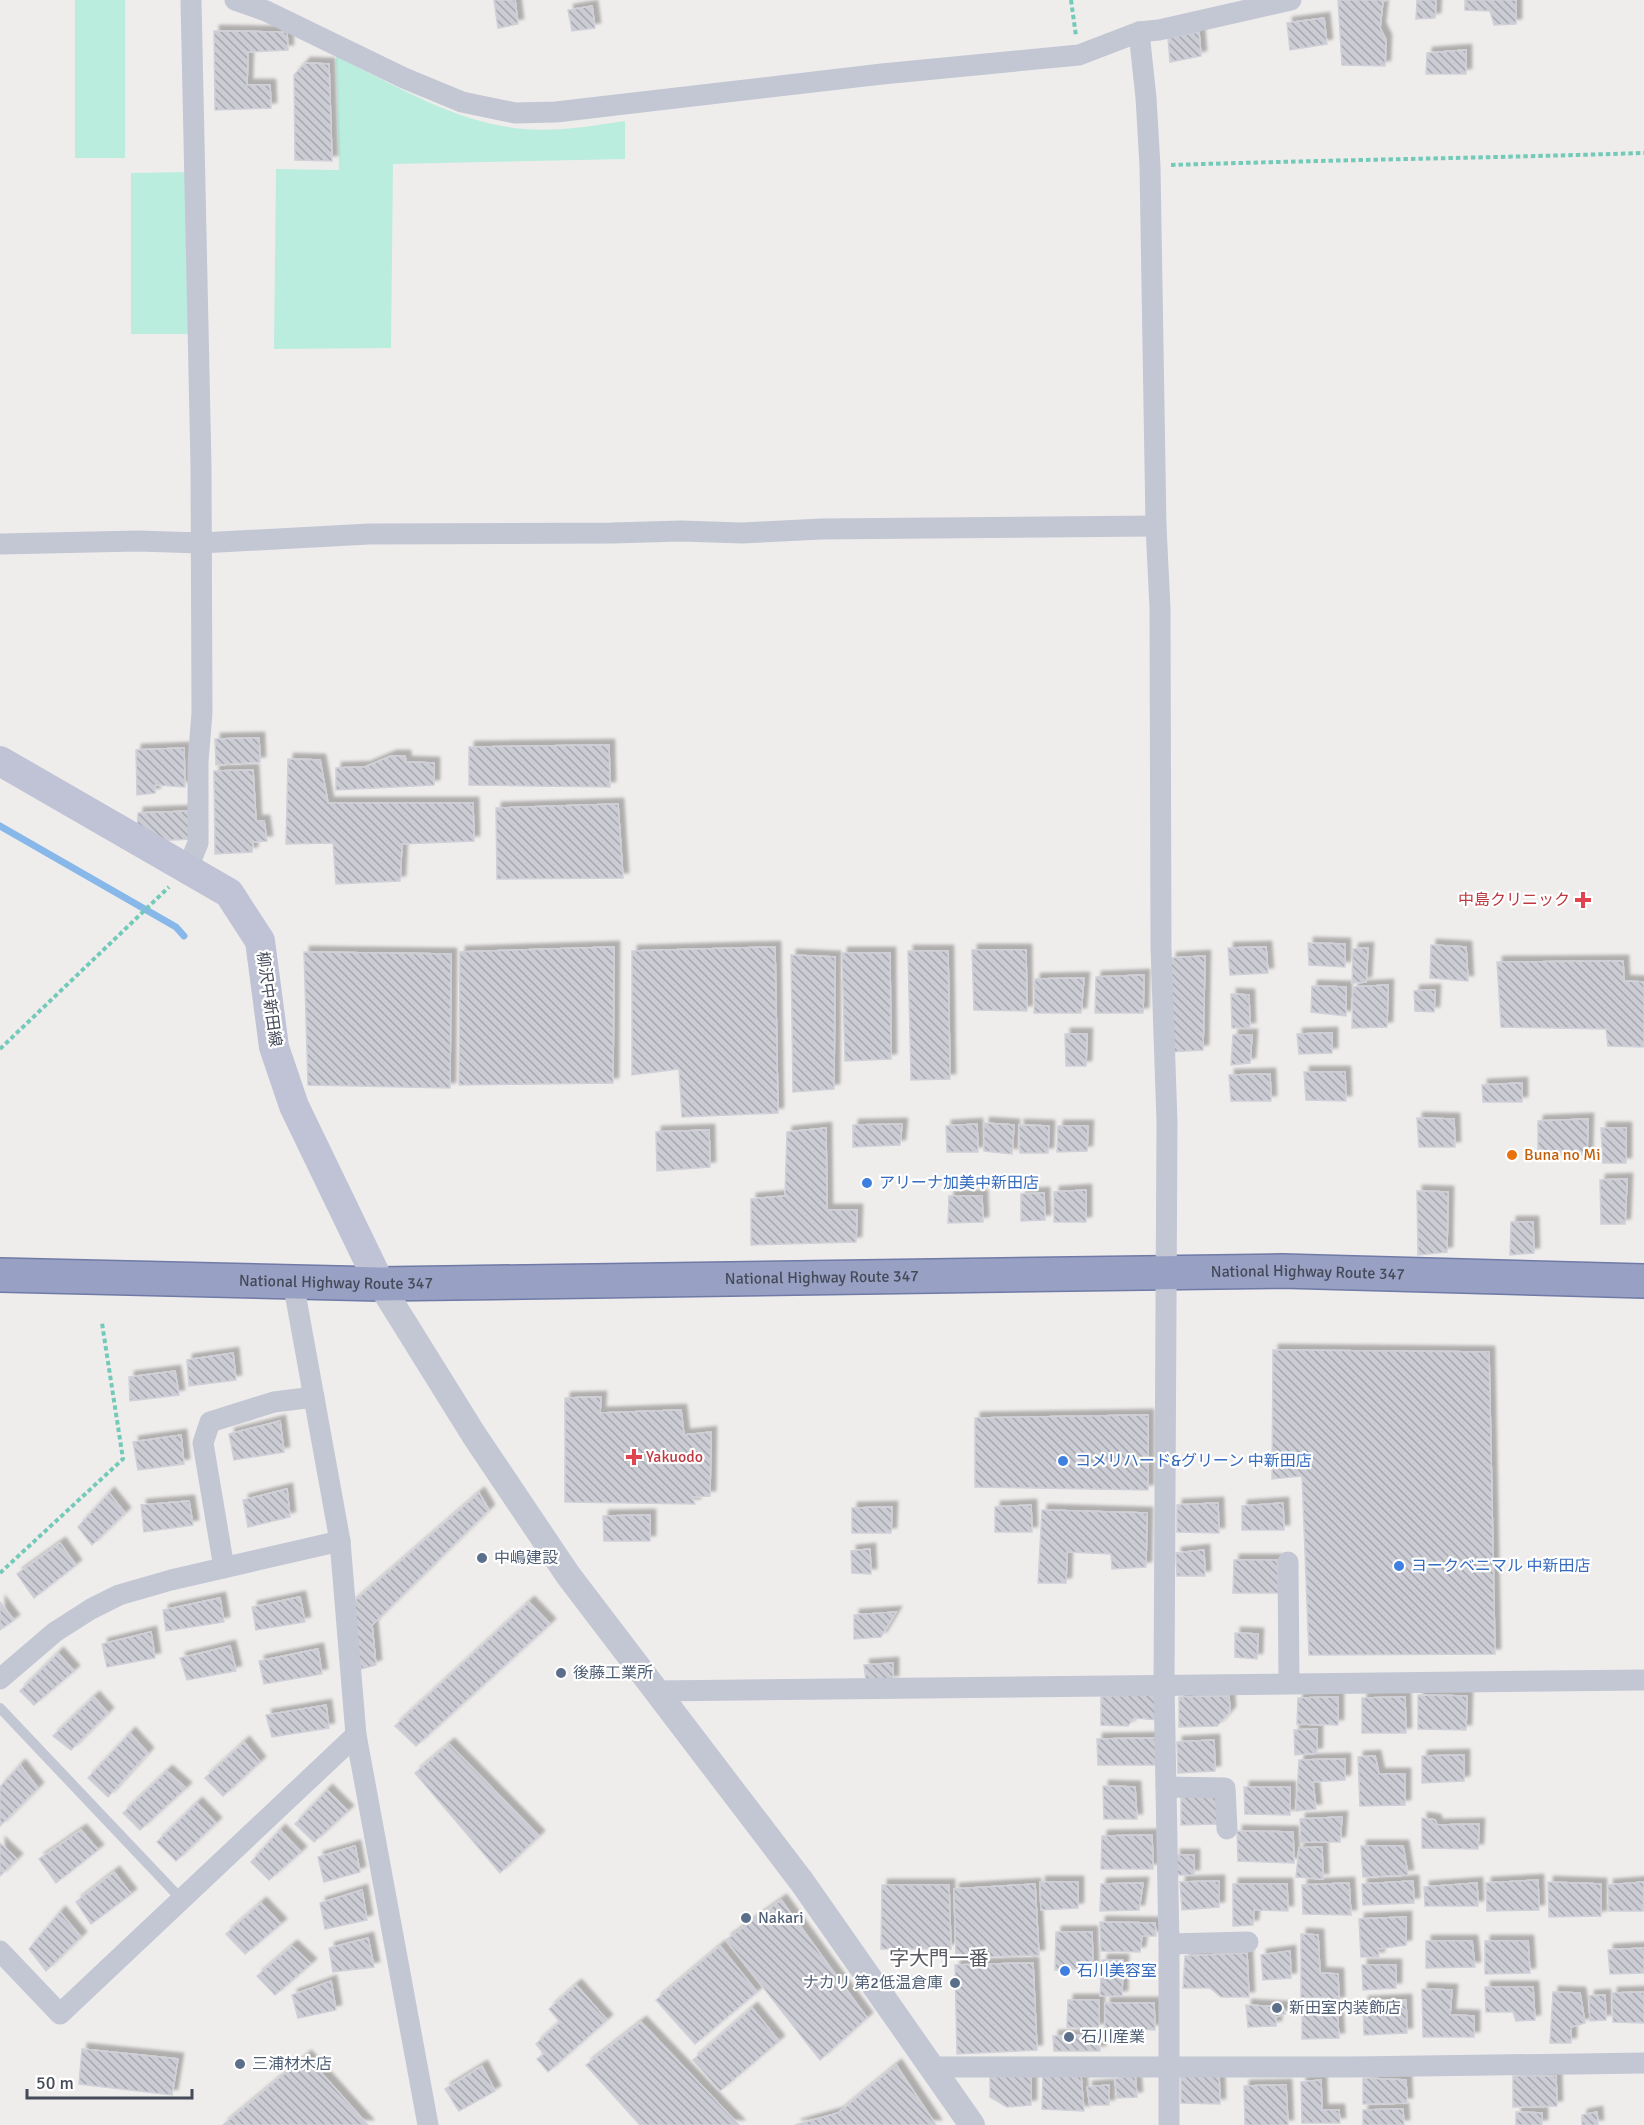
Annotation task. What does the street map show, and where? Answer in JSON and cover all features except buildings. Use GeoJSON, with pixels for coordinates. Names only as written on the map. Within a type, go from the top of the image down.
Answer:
{"type":"FeatureCollection","features":[{"type":"Feature","properties":{"kind":"highway","name":"National Highway Route 347"},"geometry":{"type":"LineString","coordinates":[[0,1275],[380,1284],[1282,1271],[1644,1281]]}},
{"type":"Feature","properties":{"kind":"main road","name":"柳沢中新田線"},"geometry":{"type":"LineString","coordinates":[[0,761],[229,893],[260,941],[274,1047],[294,1106],[380,1284]]}},
{"type":"Feature","properties":{"kind":"street"},"geometry":{"type":"LineString","coordinates":[[187,870],[198,843],[198,762],[202,713],[201,454],[191,0]]}},
{"type":"Feature","properties":{"kind":"street"},"geometry":{"type":"LineString","coordinates":[[235,0],[266,11],[404,78],[462,102],[515,113],[556,112],[882,74],[1079,55],[1139,32],[1159,30],[1291,0]]}},
{"type":"Feature","properties":{"kind":"street"},"geometry":{"type":"LineString","coordinates":[[1139,32],[1150,166],[1156,526],[1160,619],[1161,947],[1167,1122],[1164,1685],[1169,1944],[1169,2125]]}},
{"type":"Feature","properties":{"kind":"street"},"geometry":{"type":"LineString","coordinates":[[0,544],[138,541],[201,543],[369,534],[681,531],[742,533],[821,529],[1156,526]]}},
{"type":"Feature","properties":{"kind":"street"},"geometry":{"type":"LineString","coordinates":[[293,1282],[340,1541],[356,1735],[428,2125]]}},
{"type":"Feature","properties":{"kind":"street"},"geometry":{"type":"LineString","coordinates":[[380,1284],[474,1435],[568,1575],[802,1882],[972,2125]]}},
{"type":"Feature","properties":{"kind":"street"},"geometry":{"type":"LineString","coordinates":[[224,1568],[202,1443],[210,1422],[273,1402],[314,1397]]}},
{"type":"Feature","properties":{"kind":"street"},"geometry":{"type":"LineString","coordinates":[[0,1679],[56,1632],[91,1609],[119,1595],[171,1580],[340,1541]]}},
{"type":"Feature","properties":{"kind":"street"},"geometry":{"type":"LineString","coordinates":[[1288,1562],[1289,1682]]}},
{"type":"Feature","properties":{"kind":"street"},"geometry":{"type":"LineString","coordinates":[[656,1690],[1644,1680]]}},
{"type":"Feature","properties":{"kind":"street"},"geometry":{"type":"LineString","coordinates":[[0,1951],[60,2014],[356,1735]]}},
{"type":"Feature","properties":{"kind":"street"},"geometry":{"type":"LineString","coordinates":[[1166,1787],[1225,1788],[1227,1828]]}},
{"type":"Feature","properties":{"kind":"street"},"geometry":{"type":"LineString","coordinates":[[1169,1944],[1248,1942]]}},
{"type":"Feature","properties":{"kind":"street"},"geometry":{"type":"LineString","coordinates":[[930,2067],[1168,2068],[1644,2063]]}},
{"type":"Feature","properties":{"kind":"lane"},"geometry":{"type":"LineString","coordinates":[[0,1708],[182,1900]]}},
{"type":"Feature","properties":{"kind":"path"},"geometry":{"type":"LineString","coordinates":[[1071,0],[1079,55]]}},
{"type":"Feature","properties":{"kind":"path"},"geometry":{"type":"LineString","coordinates":[[1150,166],[1344,159],[1497,158],[1644,153]]}},
{"type":"Feature","properties":{"kind":"path"},"geometry":{"type":"LineString","coordinates":[[0,1048],[187,870]]}},
{"type":"Feature","properties":{"kind":"path"},"geometry":{"type":"LineString","coordinates":[[0,1573],[123,1459],[102,1323]]}},
{"type":"Feature","properties":{"kind":"green space"},"geometry":{"type":"Polygon","coordinates":[[[75,0],[125,0],[125,158],[75,158],[75,0]]]}},
{"type":"Feature","properties":{"kind":"green space"},"geometry":{"type":"Polygon","coordinates":[[[336,56],[427,102],[474,119],[499,125],[549,130],[625,121],[625,159],[393,164],[391,348],[274,349],[276,169],[339,170],[336,56]]]}},
{"type":"Feature","properties":{"kind":"green space"},"geometry":{"type":"Polygon","coordinates":[[[189,172],[191,334],[131,334],[131,173],[189,172]]]}},
{"type":"Feature","properties":{"kind":"waterway"},"geometry":{"type":"LineString","coordinates":[[0,826],[176,927],[184,936]]}},
{"type":"Feature","properties":{"kind":"place","name":"中島クリニック"},"geometry":{"type":"Point","coordinates":[1583,900]}},
{"type":"Feature","properties":{"kind":"place","name":"Buna no Mi"},"geometry":{"type":"Point","coordinates":[1512,1155]}},
{"type":"Feature","properties":{"kind":"place","name":"アリーナ加美中新田店"},"geometry":{"type":"Point","coordinates":[867,1183]}},
{"type":"Feature","properties":{"kind":"place","name":"Yakuodo"},"geometry":{"type":"Point","coordinates":[634,1457]}},
{"type":"Feature","properties":{"kind":"place","name":"コメリハード&グリーン 中新田店"},"geometry":{"type":"Point","coordinates":[1063,1461]}},
{"type":"Feature","properties":{"kind":"place","name":"中嶋建設"},"geometry":{"type":"Point","coordinates":[482,1558]}},
{"type":"Feature","properties":{"kind":"place","name":"ヨークベニマル 中新田店"},"geometry":{"type":"Point","coordinates":[1399,1566]}},
{"type":"Feature","properties":{"kind":"place","name":"後藤工業所"},"geometry":{"type":"Point","coordinates":[561,1673]}},
{"type":"Feature","properties":{"kind":"place","name":"Nakari"},"geometry":{"type":"Point","coordinates":[746,1918]}},
{"type":"Feature","properties":{"kind":"place","name":"石川美容室"},"geometry":{"type":"Point","coordinates":[1065,1971]}},
{"type":"Feature","properties":{"kind":"place","name":"ナカリ 第2低温倉庫"},"geometry":{"type":"Point","coordinates":[955,1983]}},
{"type":"Feature","properties":{"kind":"place","name":"新田室内装飾店"},"geometry":{"type":"Point","coordinates":[1277,2008]}},
{"type":"Feature","properties":{"kind":"place","name":"石川産業"},"geometry":{"type":"Point","coordinates":[1069,2037]}},
{"type":"Feature","properties":{"kind":"place","name":"三浦材木店"},"geometry":{"type":"Point","coordinates":[240,2064]}},
{"type":"Feature","properties":{"kind":"district","name":"字大門一番"},"geometry":{"type":"Point","coordinates":[939,1958]}}]}
